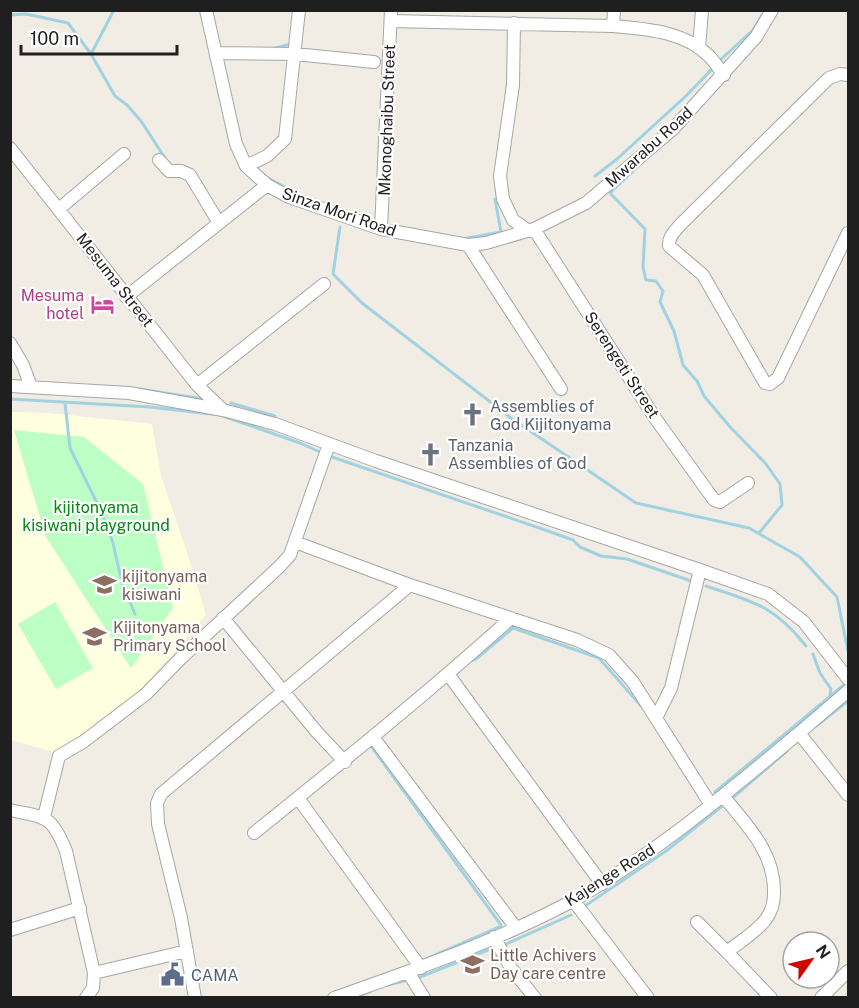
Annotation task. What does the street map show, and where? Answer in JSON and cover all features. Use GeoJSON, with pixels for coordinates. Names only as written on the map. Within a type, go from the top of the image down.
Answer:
{"type":"FeatureCollection","features":[{"type":"Feature","properties":{"kind":"street","name":"Sinza Mori Road"},"geometry":{"type":"LineString","coordinates":[[206,10],[236,144],[246,166],[267,185],[290,197],[381,229],[468,245],[486,243],[530,230]]}},
{"type":"Feature","properties":{"kind":"street"},"geometry":{"type":"LineString","coordinates":[[246,166],[267,156],[285,139],[299,10]]}},
{"type":"Feature","properties":{"kind":"street"},"geometry":{"type":"LineString","coordinates":[[527,24],[528,10]]}},
{"type":"Feature","properties":{"kind":"street"},"geometry":{"type":"LineString","coordinates":[[613,26],[614,10]]}},
{"type":"Feature","properties":{"kind":"street"},"geometry":{"type":"LineString","coordinates":[[699,48],[702,10]]}},
{"type":"Feature","properties":{"kind":"street","name":"Mwarabu Road"},"geometry":{"type":"LineString","coordinates":[[530,230],[586,203],[673,129],[756,37],[772,10]]}},
{"type":"Feature","properties":{"kind":"street"},"geometry":{"type":"LineString","coordinates":[[391,16],[527,24],[613,26],[668,33],[699,48],[709,56],[724,75]]}},
{"type":"Feature","properties":{"kind":"street","name":"Mkonoghaibu Street"},"geometry":{"type":"LineString","coordinates":[[381,229],[391,16]]}},
{"type":"Feature","properties":{"kind":"street","name":"Serengeti Street"},"geometry":{"type":"LineString","coordinates":[[514,23],[513,85],[500,176],[503,199],[513,220],[530,230],[655,417],[714,500],[720,502],[748,483]]}},
{"type":"Feature","properties":{"kind":"street"},"geometry":{"type":"LineString","coordinates":[[216,56],[219,53],[295,54],[374,62]]}},
{"type":"Feature","properties":{"kind":"street"},"geometry":{"type":"LineString","coordinates":[[849,75],[840,74],[830,78],[678,227],[672,234],[669,246],[703,275],[765,383],[770,384],[778,378],[849,233]]}},
{"type":"Feature","properties":{"kind":"street","name":"Mesuma Street"},"geometry":{"type":"LineString","coordinates":[[10,148],[60,208],[126,297],[197,385],[223,410]]}},
{"type":"Feature","properties":{"kind":"street"},"geometry":{"type":"LineString","coordinates":[[60,208],[124,154]]}},
{"type":"Feature","properties":{"kind":"street"},"geometry":{"type":"LineString","coordinates":[[159,160],[169,171],[181,171],[190,175],[219,223]]}},
{"type":"Feature","properties":{"kind":"street"},"geometry":{"type":"LineString","coordinates":[[126,297],[267,185]]}},
{"type":"Feature","properties":{"kind":"street"},"geometry":{"type":"LineString","coordinates":[[468,245],[561,389]]}},
{"type":"Feature","properties":{"kind":"street"},"geometry":{"type":"LineString","coordinates":[[197,385],[324,284]]}},
{"type":"Feature","properties":{"kind":"street"},"geometry":{"type":"LineString","coordinates":[[10,343],[23,365],[31,387]]}},
{"type":"Feature","properties":{"kind":"street"},"geometry":{"type":"LineString","coordinates":[[10,386],[129,393],[223,410],[275,424],[700,570],[768,594],[804,622],[849,679]]}},
{"type":"Feature","properties":{"kind":"street"},"geometry":{"type":"LineString","coordinates":[[44,817],[59,756],[83,742],[132,705],[290,555],[329,444]]}},
{"type":"Feature","properties":{"kind":"street"},"geometry":{"type":"LineString","coordinates":[[295,542],[410,585],[577,640],[609,655],[633,682],[711,805]]}},
{"type":"Feature","properties":{"kind":"street"},"geometry":{"type":"LineString","coordinates":[[656,718],[671,688],[700,570]]}},
{"type":"Feature","properties":{"kind":"street"},"geometry":{"type":"LineString","coordinates":[[195,998],[181,918],[158,824],[158,799],[161,794],[282,691],[410,585]]}},
{"type":"Feature","properties":{"kind":"street"},"geometry":{"type":"LineString","coordinates":[[223,618],[282,691],[345,762]]}},
{"type":"Feature","properties":{"kind":"street"},"geometry":{"type":"LineString","coordinates":[[254,833],[345,762],[511,618]]}},
{"type":"Feature","properties":{"kind":"street"},"geometry":{"type":"LineString","coordinates":[[448,674],[602,884]]}},
{"type":"Feature","properties":{"kind":"street","name":"Kajenge Road"},"geometry":{"type":"LineString","coordinates":[[334,998],[421,968],[516,928],[602,884],[643,857],[711,805],[849,691]]}},
{"type":"Feature","properties":{"kind":"street"},"geometry":{"type":"LineString","coordinates":[[799,733],[849,795]]}},
{"type":"Feature","properties":{"kind":"street"},"geometry":{"type":"LineString","coordinates":[[373,737],[516,928]]}},
{"type":"Feature","properties":{"kind":"street"},"geometry":{"type":"LineString","coordinates":[[723,795],[762,848],[771,863],[774,878],[774,901],[766,920],[727,952]]}},
{"type":"Feature","properties":{"kind":"street"},"geometry":{"type":"LineString","coordinates":[[298,798],[421,968]]}},
{"type":"Feature","properties":{"kind":"street"},"geometry":{"type":"LineString","coordinates":[[11,810],[44,817],[57,831],[66,851],[94,973],[93,988],[86,998]]}},
{"type":"Feature","properties":{"kind":"street"},"geometry":{"type":"LineString","coordinates":[[573,900],[648,998]]}},
{"type":"Feature","properties":{"kind":"street"},"geometry":{"type":"LineString","coordinates":[[10,930],[80,908]]}},
{"type":"Feature","properties":{"kind":"street"},"geometry":{"type":"LineString","coordinates":[[697,922],[771,998]]}},
{"type":"Feature","properties":{"kind":"street"},"geometry":{"type":"LineString","coordinates":[[494,937],[511,968],[535,998]]}},
{"type":"Feature","properties":{"kind":"street"},"geometry":{"type":"LineString","coordinates":[[94,973],[187,951]]}},
{"type":"Feature","properties":{"kind":"street"},"geometry":{"type":"LineString","coordinates":[[821,998],[849,971]]}},
{"type":"Feature","properties":{"kind":"street"},"geometry":{"type":"LineString","coordinates":[[408,972],[424,998]]}},
{"type":"Feature","properties":{"kind":"shaded area","name":"kijitonyama kisiwani"},"geometry":{"type":"Polygon","coordinates":[[[11,412],[50,413],[152,424],[161,476],[206,615],[105,726],[72,739],[57,753],[11,740],[11,412]]]}},
{"type":"Feature","properties":{"kind":"green space","name":"kijitonyama kisiwani playground"},"geometry":{"type":"Polygon","coordinates":[[[14,430],[84,437],[143,484],[173,608],[131,668],[46,537],[14,430]]]}},
{"type":"Feature","properties":{"kind":"green space"},"geometry":{"type":"Polygon","coordinates":[[[55,602],[93,668],[56,689],[18,624],[55,602]]]}},
{"type":"Feature","properties":{"kind":"waterway"},"geometry":{"type":"LineString","coordinates":[[114,10],[91,54],[115,96],[127,105],[141,121],[165,158]]}},
{"type":"Feature","properties":{"kind":"waterway"},"geometry":{"type":"LineString","coordinates":[[10,15],[26,14],[68,23],[91,54]]}},
{"type":"Feature","properties":{"kind":"waterway"},"geometry":{"type":"LineString","coordinates":[[718,62],[753,30],[762,15]]}},
{"type":"Feature","properties":{"kind":"waterway"},"geometry":{"type":"LineString","coordinates":[[275,48],[291,44]]}},
{"type":"Feature","properties":{"kind":"waterway"},"geometry":{"type":"LineString","coordinates":[[595,176],[617,159],[711,70]]}},
{"type":"Feature","properties":{"kind":"waterway"},"geometry":{"type":"LineString","coordinates":[[635,169],[610,193],[645,229],[643,267],[646,280],[656,281],[663,291],[660,302],[674,331],[683,365],[697,381],[704,396],[766,464],[780,484],[782,505],[759,533]]}},
{"type":"Feature","properties":{"kind":"waterway"},"geometry":{"type":"LineString","coordinates":[[263,175],[284,187]]}},
{"type":"Feature","properties":{"kind":"waterway"},"geometry":{"type":"LineString","coordinates":[[462,239],[501,232],[495,199]]}},
{"type":"Feature","properties":{"kind":"waterway"},"geometry":{"type":"LineString","coordinates":[[340,227],[333,274],[362,303],[511,418],[636,503],[749,528],[800,557],[837,597],[848,651]]}},
{"type":"Feature","properties":{"kind":"waterway"},"geometry":{"type":"LineString","coordinates":[[140,389],[203,399]]}},
{"type":"Feature","properties":{"kind":"waterway"},"geometry":{"type":"LineString","coordinates":[[10,399],[150,407],[220,415],[320,452]]}},
{"type":"Feature","properties":{"kind":"waterway"},"geometry":{"type":"LineString","coordinates":[[65,403],[70,448],[100,509],[113,543],[122,583],[135,614]]}},
{"type":"Feature","properties":{"kind":"waterway"},"geometry":{"type":"LineString","coordinates":[[231,403],[275,416]]}},
{"type":"Feature","properties":{"kind":"waterway"},"geometry":{"type":"LineString","coordinates":[[332,457],[573,540],[580,547],[601,556],[627,559],[694,582]]}},
{"type":"Feature","properties":{"kind":"waterway"},"geometry":{"type":"LineString","coordinates":[[706,586],[750,601],[773,613],[806,646]]}},
{"type":"Feature","properties":{"kind":"waterway"},"geometry":{"type":"LineString","coordinates":[[470,661],[476,659],[513,628],[599,658],[641,706]]}},
{"type":"Feature","properties":{"kind":"waterway"},"geometry":{"type":"LineString","coordinates":[[813,654],[820,673],[831,689],[830,695]]}},
{"type":"Feature","properties":{"kind":"waterway"},"geometry":{"type":"LineString","coordinates":[[715,792],[845,684]]}},
{"type":"Feature","properties":{"kind":"waterway"},"geometry":{"type":"LineString","coordinates":[[816,726],[848,701]]}},
{"type":"Feature","properties":{"kind":"waterway"},"geometry":{"type":"LineString","coordinates":[[371,743],[501,925]]}},
{"type":"Feature","properties":{"kind":"waterway"},"geometry":{"type":"LineString","coordinates":[[730,800],[787,751]]}},
{"type":"Feature","properties":{"kind":"waterway"},"geometry":{"type":"LineString","coordinates":[[582,908],[666,851],[721,807]]}},
{"type":"Feature","properties":{"kind":"waterway"},"geometry":{"type":"LineString","coordinates":[[504,945],[571,915]]}},
{"type":"Feature","properties":{"kind":"waterway"},"geometry":{"type":"LineString","coordinates":[[428,958],[501,926]]}},
{"type":"Feature","properties":{"kind":"waterway"},"geometry":{"type":"LineString","coordinates":[[415,979],[488,950]]}},
{"type":"Feature","properties":{"kind":"waterway"},"geometry":{"type":"LineString","coordinates":[[493,951],[501,961]]}},
{"type":"Feature","properties":{"kind":"waterway"},"geometry":{"type":"LineString","coordinates":[[388,985],[408,980]]}},
{"type":"Feature","properties":{"kind":"waterway"},"geometry":{"type":"LineString","coordinates":[[354,998],[371,991]]}},
{"type":"Feature","properties":{"kind":"place","name":"Mesuma hotel"},"geometry":{"type":"Point","coordinates":[102,304]}},
{"type":"Feature","properties":{"kind":"place","name":"Assemblies of God Kijitonyama"},"geometry":{"type":"Point","coordinates":[472,415]}},
{"type":"Feature","properties":{"kind":"place","name":"Tanzania Assemblies of God"},"geometry":{"type":"Point","coordinates":[430,454]}},
{"type":"Feature","properties":{"kind":"place","name":"kijitonyama kisiwani"},"geometry":{"type":"Point","coordinates":[104,585]}},
{"type":"Feature","properties":{"kind":"place","name":"Kijitonyama Primary School"},"geometry":{"type":"Point","coordinates":[95,636]}},
{"type":"Feature","properties":{"kind":"place","name":"Little Achivers Day care centre"},"geometry":{"type":"Point","coordinates":[472,964]}},
{"type":"Feature","properties":{"kind":"place","name":"CAMA"},"geometry":{"type":"Point","coordinates":[173,975]}}]}
